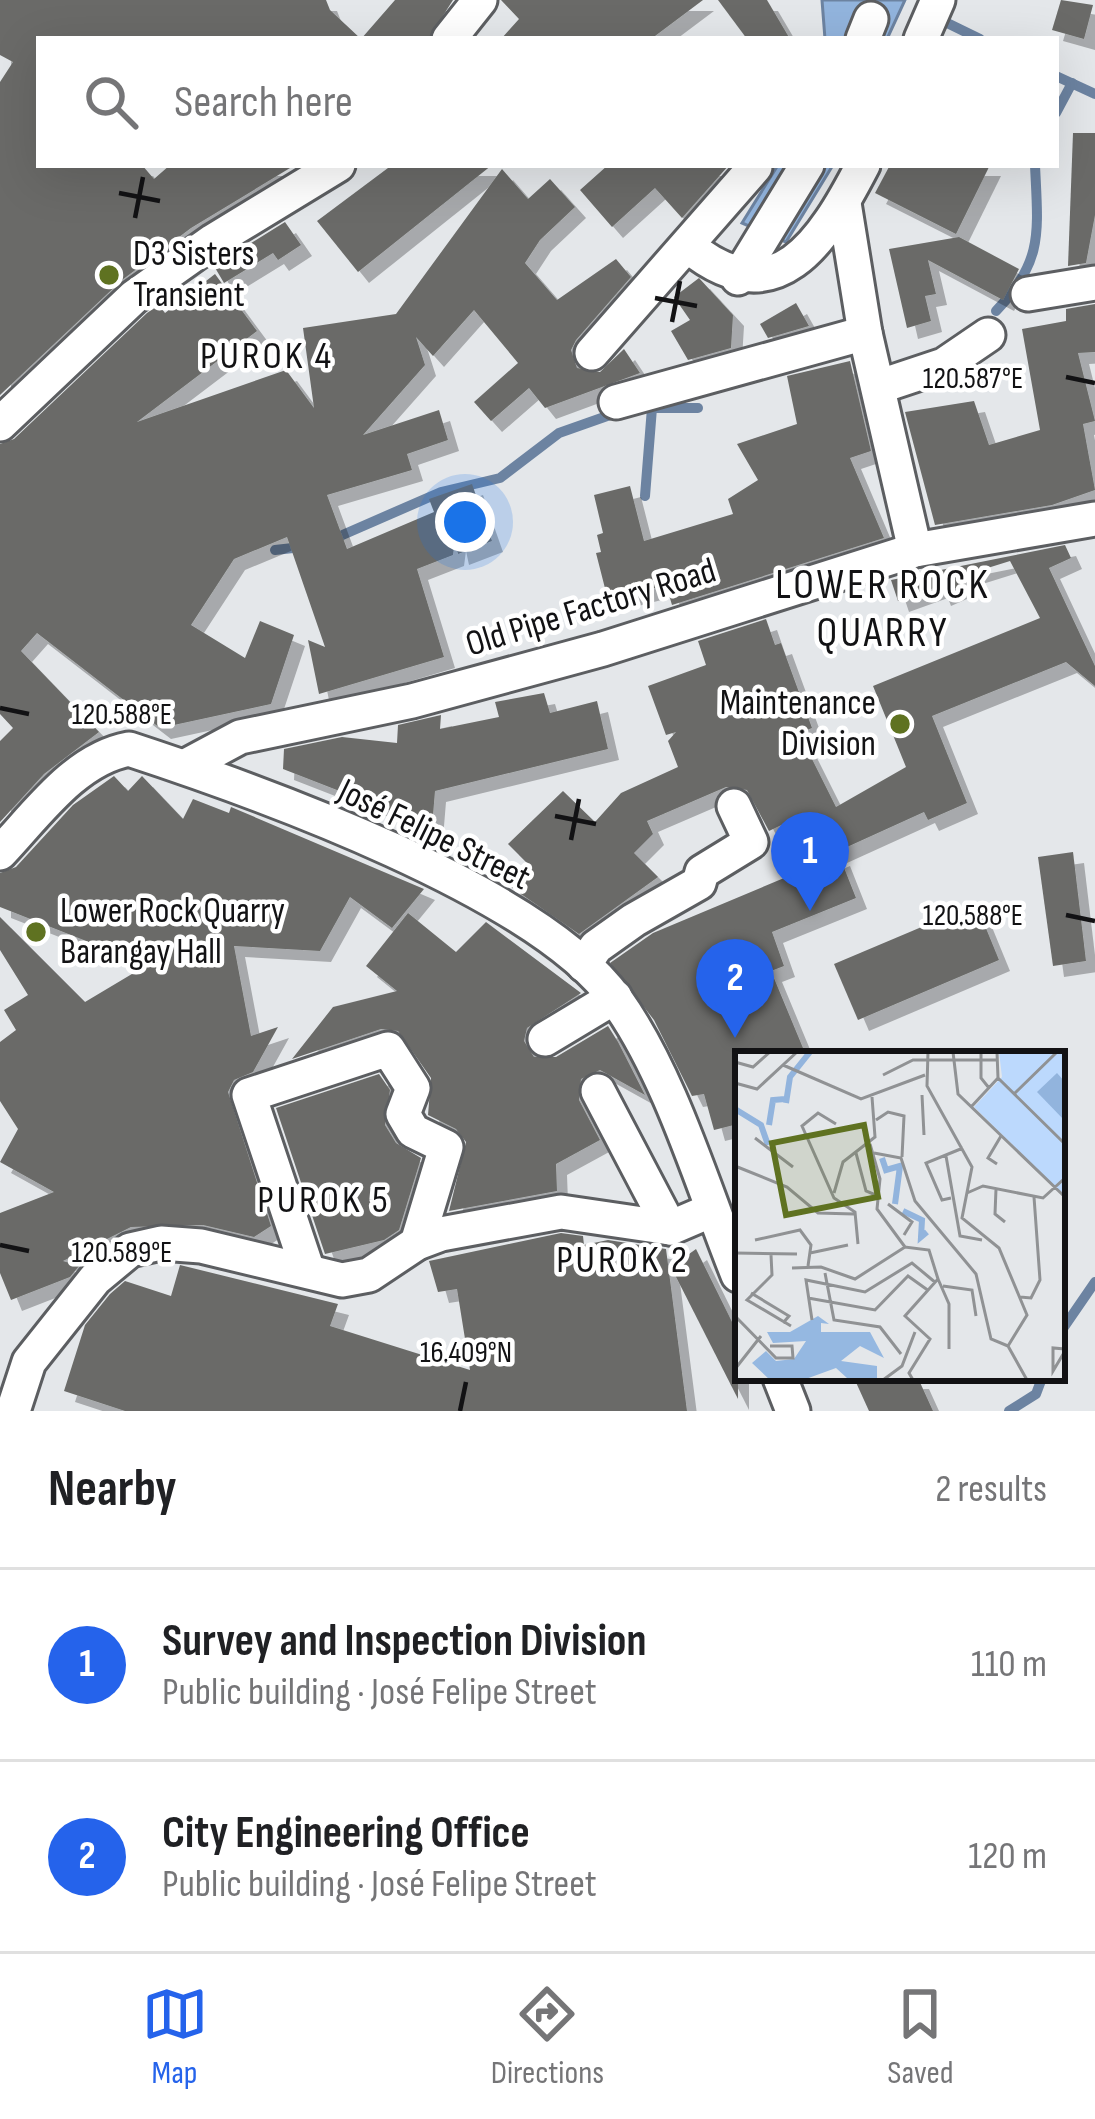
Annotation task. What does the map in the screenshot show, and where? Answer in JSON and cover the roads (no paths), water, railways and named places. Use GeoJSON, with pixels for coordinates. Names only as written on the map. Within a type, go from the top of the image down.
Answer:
{"type":"FeatureCollection","features":[{"type":"Feature","properties":{"kind":"street"},"geometry":{"type":"LineString","coordinates":[[451,36],[480,0]]}},
{"type":"Feature","properties":{"kind":"street"},"geometry":{"type":"LineString","coordinates":[[0,424],[134,297],[213,241],[333,168]]}},
{"type":"Feature","properties":{"kind":"street"},"geometry":{"type":"LineString","coordinates":[[592,353],[754,168]]}},
{"type":"Feature","properties":{"kind":"street"},"geometry":{"type":"LineString","coordinates":[[738,278],[805,168]]}},
{"type":"Feature","properties":{"kind":"street"},"geometry":{"type":"LineString","coordinates":[[688,247],[738,278],[752,279],[784,266],[844,202],[861,168]]}},
{"type":"Feature","properties":{"kind":"street"},"geometry":{"type":"LineString","coordinates":[[844,202],[866,333],[915,550]]}},
{"type":"Feature","properties":{"kind":"street"},"geometry":{"type":"LineString","coordinates":[[1028,294],[1095,284]]}},
{"type":"Feature","properties":{"kind":"street"},"geometry":{"type":"LineString","coordinates":[[616,402],[866,333]]}},
{"type":"Feature","properties":{"kind":"street"},"geometry":{"type":"LineString","coordinates":[[878,387],[944,364],[988,335]]}},
{"type":"Feature","properties":{"kind":"street","name":"Old Pipe Factory Road"},"geometry":{"type":"LineString","coordinates":[[184,767],[240,736],[478,683],[915,550],[1095,519]]}},
{"type":"Feature","properties":{"kind":"street","name":"José Felipe Street"},"geometry":{"type":"LineString","coordinates":[[0,853],[106,753],[129,749],[387,848],[506,908],[584,965],[615,997],[656,1076],[735,1258]]}},
{"type":"Feature","properties":{"kind":"street"},"geometry":{"type":"LineString","coordinates":[[584,965],[615,934],[699,883],[702,872],[751,842],[734,806]]}},
{"type":"Feature","properties":{"kind":"street"},"geometry":{"type":"LineString","coordinates":[[545,1039],[615,997]]}},
{"type":"Feature","properties":{"kind":"street"},"geometry":{"type":"LineString","coordinates":[[308,1271],[248,1095],[388,1049],[413,1088],[403,1114],[413,1131],[446,1147],[417,1243]]}},
{"type":"Feature","properties":{"kind":"street"},"geometry":{"type":"LineString","coordinates":[[598,1090],[670,1228]]}},
{"type":"Feature","properties":{"kind":"street"},"geometry":{"type":"LineString","coordinates":[[12,1407],[29,1362],[95,1279],[130,1250],[161,1243],[201,1246],[342,1280],[369,1275],[417,1243],[561,1212],[670,1228],[712,1210]]}},
{"type":"Feature","properties":{"kind":"street"},"geometry":{"type":"LineString","coordinates":[[781,1381],[793,1411]]}},
{"type":"Feature","properties":{"kind":"water"},"geometry":{"type":"Polygon","coordinates":[[[822,0],[905,0],[888,36],[825,36],[822,0]]]}},
{"type":"Feature","properties":{"kind":"water"},"geometry":{"type":"Polygon","coordinates":[[[776,168],[831,168],[786,242],[742,223],[776,168]]]}},
{"type":"Feature","properties":{"kind":"waterway"},"geometry":{"type":"LineString","coordinates":[[941,20],[974,36]]}},
{"type":"Feature","properties":{"kind":"waterway"},"geometry":{"type":"LineString","coordinates":[[1059,77],[1095,94]]}},
{"type":"Feature","properties":{"kind":"waterway"},"geometry":{"type":"LineString","coordinates":[[1059,107],[1072,83]]}},
{"type":"Feature","properties":{"kind":"waterway"},"geometry":{"type":"LineString","coordinates":[[996,311],[1023,277],[1035,244],[1035,168]]}},
{"type":"Feature","properties":{"kind":"waterway"},"geometry":{"type":"LineString","coordinates":[[650,408],[698,408]]}},
{"type":"Feature","properties":{"kind":"waterway"},"geometry":{"type":"LineString","coordinates":[[645,496],[652,408]]}},
{"type":"Feature","properties":{"kind":"waterway"},"geometry":{"type":"LineString","coordinates":[[331,540],[441,492],[500,478],[559,433],[610,415]]}},
{"type":"Feature","properties":{"kind":"waterway"},"geometry":{"type":"LineString","coordinates":[[275,550],[302,547]]}},
{"type":"Feature","properties":{"kind":"waterway"},"geometry":{"type":"LineString","coordinates":[[1065,1326],[1095,1282]]}},
{"type":"Feature","properties":{"kind":"waterway"},"geometry":{"type":"LineString","coordinates":[[1009,1411],[1036,1394],[1041,1381]]}},
{"type":"Feature","properties":{"kind":"place","name":"D3 Sisters Transient"},"geometry":{"type":"Point","coordinates":[109,275]}},
{"type":"Feature","properties":{"kind":"place","name":"Maintenance Division"},"geometry":{"type":"Point","coordinates":[900,724]}},
{"type":"Feature","properties":{"kind":"place","name":"Survey and Inspection Division"},"geometry":{"type":"Point","coordinates":[810,911]}},
{"type":"Feature","properties":{"kind":"place","name":"Lower Rock Quarry Barangay Hall"},"geometry":{"type":"Point","coordinates":[36,932]}},
{"type":"Feature","properties":{"kind":"place","name":"City Engineering Office"},"geometry":{"type":"Point","coordinates":[735,1038]}},
{"type":"Feature","properties":{"kind":"district","name":"PUROK 4"},"geometry":{"type":"Point","coordinates":[267,356]}},
{"type":"Feature","properties":{"kind":"district","name":"LOWER ROCK QUARRY"},"geometry":{"type":"Point","coordinates":[883,609]}},
{"type":"Feature","properties":{"kind":"district","name":"PUROK 5"},"geometry":{"type":"Point","coordinates":[324,1200]}},
{"type":"Feature","properties":{"kind":"district","name":"PUROK 2"},"geometry":{"type":"Point","coordinates":[623,1260]}}]}
